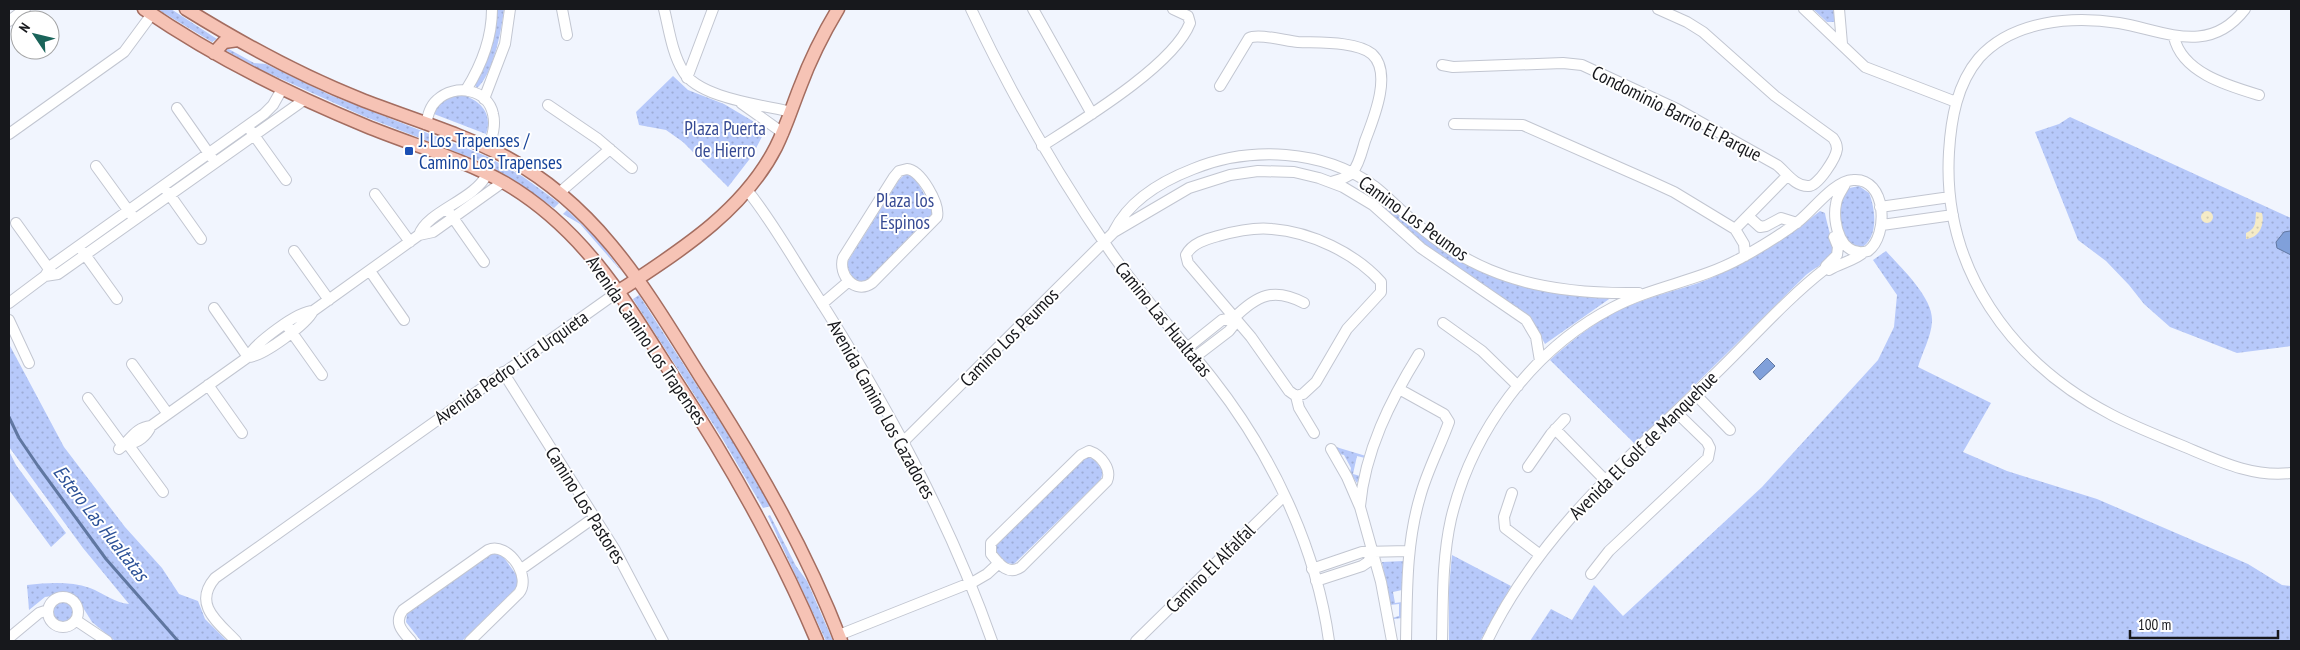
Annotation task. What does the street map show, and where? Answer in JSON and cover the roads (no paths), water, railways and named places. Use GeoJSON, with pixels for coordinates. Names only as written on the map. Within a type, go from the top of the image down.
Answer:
{"type":"FeatureCollection","features":[{"type":"Feature","properties":{"kind":"main road","name":"Avenida Camino Los Trapenses"},"geometry":{"type":"LineString","coordinates":[[186,9],[238,40],[318,81],[488,148],[525,168],[559,193],[598,229],[638,278],[740,438],[811,571],[840,638]]}},
{"type":"Feature","properties":{"kind":"main road","name":"Avenida Pedro Lira Urquieta"},"geometry":{"type":"LineString","coordinates":[[619,291],[708,228],[747,190],[766,164],[783,132],[810,62],[838,9]]}},
{"type":"Feature","properties":{"kind":"main road","name":"Avenida Camino Los Trapenses"},"geometry":{"type":"LineString","coordinates":[[148,11],[214,53],[304,100],[503,182],[541,208],[565,228],[598,263],[619,291],[713,438],[759,518],[790,578],[817,641]]}},
{"type":"Feature","properties":{"kind":"main road"},"geometry":{"type":"LineString","coordinates":[[214,53],[224,42],[238,40]]}},
{"type":"Feature","properties":{"kind":"main road"},"geometry":{"type":"LineString","coordinates":[[759,518],[768,511],[782,514]]}},
{"type":"Feature","properties":{"kind":"street"},"geometry":{"type":"LineString","coordinates":[[9,21],[26,9]]}},
{"type":"Feature","properties":{"kind":"street"},"geometry":{"type":"LineString","coordinates":[[466,90],[487,44],[492,9]]}},
{"type":"Feature","properties":{"kind":"street"},"geometry":{"type":"LineString","coordinates":[[484,99],[505,44],[510,9]]}},
{"type":"Feature","properties":{"kind":"street"},"geometry":{"type":"LineString","coordinates":[[562,9],[567,35]]}},
{"type":"Feature","properties":{"kind":"street"},"geometry":{"type":"LineString","coordinates":[[664,9],[678,60],[687,78],[697,86],[738,101],[791,112]]}},
{"type":"Feature","properties":{"kind":"street"},"geometry":{"type":"LineString","coordinates":[[687,78],[713,9]]}},
{"type":"Feature","properties":{"kind":"street","name":"Camino Las Hualtatas"},"geometry":{"type":"LineString","coordinates":[[971,9],[1000,69],[1042,146],[1104,242],[1135,285],[1195,357],[1252,434],[1284,496],[1312,569],[1329,641]]}},
{"type":"Feature","properties":{"kind":"street"},"geometry":{"type":"LineString","coordinates":[[1033,9],[1092,114]]}},
{"type":"Feature","properties":{"kind":"street"},"geometry":{"type":"LineString","coordinates":[[1042,146],[1092,114],[1142,77],[1178,42],[1190,25],[1190,21],[1188,16],[1173,9]]}},
{"type":"Feature","properties":{"kind":"street","name":"Condominio Barrio El Parque"},"geometry":{"type":"LineString","coordinates":[[1442,65],[1453,67],[1563,63],[1582,65],[1686,114],[1777,165],[1787,176],[1806,186],[1817,182],[1836,152],[1836,144],[1833,138],[1775,96],[1703,32],[1687,22],[1658,9]]}},
{"type":"Feature","properties":{"kind":"street"},"geometry":{"type":"LineString","coordinates":[[1804,9],[1860,63],[1871,71],[1956,102]]}},
{"type":"Feature","properties":{"kind":"street"},"geometry":{"type":"LineString","coordinates":[[1839,9],[1842,44]]}},
{"type":"Feature","properties":{"kind":"street"},"geometry":{"type":"LineString","coordinates":[[2245,9],[2232,23],[2214,33],[2196,37],[2174,36],[2120,24],[2094,21],[2062,21],[2031,27],[2004,38],[1986,51],[1967,76],[1956,102],[1949,155],[1950,197],[1952,215],[1961,248],[1985,301],[2013,340],[2060,382],[2111,415],[2210,456],[2258,473],[2272,475],[2291,473]]}},
{"type":"Feature","properties":{"kind":"street"},"geometry":{"type":"LineString","coordinates":[[9,134],[118,57],[134,40],[148,11]]}},
{"type":"Feature","properties":{"kind":"street"},"geometry":{"type":"LineString","coordinates":[[1220,86],[1249,38],[1254,36],[1289,42],[1343,45],[1368,52],[1374,57],[1379,66],[1380,96],[1359,159],[1352,173],[1331,182]]}},
{"type":"Feature","properties":{"kind":"street"},"geometry":{"type":"LineString","coordinates":[[2174,36],[2176,44],[2184,56],[2204,74],[2218,82],[2259,95]]}},
{"type":"Feature","properties":{"kind":"street"},"geometry":{"type":"LineString","coordinates":[[9,303],[47,273],[166,191],[209,154],[268,110],[282,89]]}},
{"type":"Feature","properties":{"kind":"street"},"geometry":{"type":"LineString","coordinates":[[426,124],[430,110],[438,99],[453,91],[466,90],[474,92],[484,99],[494,116],[494,130],[488,148]]}},
{"type":"Feature","properties":{"kind":"street"},"geometry":{"type":"LineString","coordinates":[[166,191],[215,163],[304,100]]}},
{"type":"Feature","properties":{"kind":"street"},"geometry":{"type":"LineString","coordinates":[[738,101],[783,132]]}},
{"type":"Feature","properties":{"kind":"street"},"geometry":{"type":"LineString","coordinates":[[548,105],[610,149],[632,168]]}},
{"type":"Feature","properties":{"kind":"street"},"geometry":{"type":"LineString","coordinates":[[177,108],[215,163]]}},
{"type":"Feature","properties":{"kind":"street"},"geometry":{"type":"LineString","coordinates":[[1454,124],[1514,124],[1528,127],[1662,186],[1735,229],[1744,244],[1745,256]]}},
{"type":"Feature","properties":{"kind":"street"},"geometry":{"type":"LineString","coordinates":[[248,126],[286,180]]}},
{"type":"Feature","properties":{"kind":"street"},"geometry":{"type":"LineString","coordinates":[[559,193],[610,149]]}},
{"type":"Feature","properties":{"kind":"street","name":"Camino Los Peumos"},"geometry":{"type":"LineString","coordinates":[[904,441],[1114,232],[1131,209],[1160,186],[1184,172],[1226,159],[1256,154],[1293,156],[1321,162],[1352,173],[1382,192],[1416,224],[1440,242],[1497,273],[1522,281],[1557,289],[1596,292],[1649,292]]}},
{"type":"Feature","properties":{"kind":"street"},"geometry":{"type":"LineString","coordinates":[[96,166],[132,216]]}},
{"type":"Feature","properties":{"kind":"street"},"geometry":{"type":"LineString","coordinates":[[907,169],[916,171],[936,204],[937,217],[872,283],[859,287],[849,281],[841,266],[845,254],[896,174],[907,169]]}},
{"type":"Feature","properties":{"kind":"street","name":"Camino Los Peumos"},"geometry":{"type":"LineString","coordinates":[[1114,232],[1189,188],[1230,174],[1282,171],[1307,175],[1331,182],[1364,199],[1421,248],[1526,320],[1536,337],[1540,361]]}},
{"type":"Feature","properties":{"kind":"street"},"geometry":{"type":"LineString","coordinates":[[450,213],[478,187],[487,174]]}},
{"type":"Feature","properties":{"kind":"street"},"geometry":{"type":"LineString","coordinates":[[1735,229],[1749,217],[1787,176]]}},
{"type":"Feature","properties":{"kind":"street"},"geometry":{"type":"LineString","coordinates":[[1442,641],[1444,564],[1456,502],[1471,461],[1495,416],[1518,386],[1540,361],[1569,336],[1601,314],[1649,292],[1703,275],[1745,256],[1810,212],[1838,185],[1846,182],[1858,180],[1868,184],[1877,193],[1882,225],[1952,215]]}},
{"type":"Feature","properties":{"kind":"street"},"geometry":{"type":"LineString","coordinates":[[123,446],[132,434],[141,428],[151,426],[248,357],[256,345],[288,328],[303,313],[313,311],[410,242],[419,235],[426,224],[450,213],[503,182]]}},
{"type":"Feature","properties":{"kind":"street"},"geometry":{"type":"LineString","coordinates":[[1846,182],[1839,193],[1835,215],[1840,239],[1848,248],[1864,252]]}},
{"type":"Feature","properties":{"kind":"street","name":"Avenida Camino Los Cazadores"},"geometry":{"type":"LineString","coordinates":[[747,190],[870,380],[904,441],[942,517],[992,641]]}},
{"type":"Feature","properties":{"kind":"street"},"geometry":{"type":"LineString","coordinates":[[166,191],[201,239]]}},
{"type":"Feature","properties":{"kind":"street"},"geometry":{"type":"LineString","coordinates":[[375,194],[410,242]]}},
{"type":"Feature","properties":{"kind":"street"},"geometry":{"type":"LineString","coordinates":[[1880,207],[1950,197]]}},
{"type":"Feature","properties":{"kind":"street","name":"Avenida El Golf de Manquehue"},"geometry":{"type":"LineString","coordinates":[[1487,641],[1511,597],[1539,554],[1564,524],[1835,258],[1838,250],[1829,213],[1820,208],[1810,212]]}},
{"type":"Feature","properties":{"kind":"street"},"geometry":{"type":"LineString","coordinates":[[450,213],[484,262]]}},
{"type":"Feature","properties":{"kind":"street"},"geometry":{"type":"LineString","coordinates":[[1749,217],[1760,227],[1781,218],[1796,222]]}},
{"type":"Feature","properties":{"kind":"street"},"geometry":{"type":"LineString","coordinates":[[16,223],[47,273]]}},
{"type":"Feature","properties":{"kind":"street","name":"Avenida El Golf de Manquehue"},"geometry":{"type":"LineString","coordinates":[[1825,269],[1828,270],[1859,257],[1875,244],[1882,225]]}},
{"type":"Feature","properties":{"kind":"street"},"geometry":{"type":"LineString","coordinates":[[1296,396],[1303,394],[1316,382],[1347,329],[1381,292],[1381,282],[1356,260],[1332,247],[1302,235],[1282,230],[1262,228],[1230,233],[1193,246],[1187,252],[1186,257],[1190,265],[1267,358],[1290,391],[1296,396],[1299,408],[1314,433]]}},
{"type":"Feature","properties":{"kind":"street"},"geometry":{"type":"LineString","coordinates":[[82,250],[117,299]]}},
{"type":"Feature","properties":{"kind":"street"},"geometry":{"type":"LineString","coordinates":[[294,251],[329,300]]}},
{"type":"Feature","properties":{"kind":"street"},"geometry":{"type":"LineString","coordinates":[[370,271],[404,320]]}},
{"type":"Feature","properties":{"kind":"street"},"geometry":{"type":"LineString","coordinates":[[822,304],[849,281]]}},
{"type":"Feature","properties":{"kind":"street","name":"Avenida Pedro Lira Urquieta"},"geometry":{"type":"LineString","coordinates":[[236,641],[209,613],[207,604],[208,591],[212,582],[219,574],[619,291]]}},
{"type":"Feature","properties":{"kind":"street"},"geometry":{"type":"LineString","coordinates":[[1187,348],[1222,320],[1234,318],[1254,300],[1266,295],[1282,295],[1304,303]]}},
{"type":"Feature","properties":{"kind":"street"},"geometry":{"type":"LineString","coordinates":[[214,308],[248,357]]}},
{"type":"Feature","properties":{"kind":"street"},"geometry":{"type":"LineString","coordinates":[[1195,357],[1232,328],[1234,318]]}},
{"type":"Feature","properties":{"kind":"street"},"geometry":{"type":"LineString","coordinates":[[9,320],[29,363]]}},
{"type":"Feature","properties":{"kind":"street"},"geometry":{"type":"LineString","coordinates":[[1443,322],[1482,351],[1518,386]]}},
{"type":"Feature","properties":{"kind":"street"},"geometry":{"type":"LineString","coordinates":[[288,328],[322,375]]}},
{"type":"Feature","properties":{"kind":"street"},"geometry":{"type":"LineString","coordinates":[[1360,507],[1368,461],[1399,389],[1419,354]]}},
{"type":"Feature","properties":{"kind":"street"},"geometry":{"type":"LineString","coordinates":[[132,364],[168,414]]}},
{"type":"Feature","properties":{"kind":"street","name":"Camino Los Pastores"},"geometry":{"type":"LineString","coordinates":[[503,372],[595,517],[633,583],[662,641]]}},
{"type":"Feature","properties":{"kind":"street"},"geometry":{"type":"LineString","coordinates":[[208,385],[242,433]]}},
{"type":"Feature","properties":{"kind":"street"},"geometry":{"type":"LineString","coordinates":[[1399,389],[1444,414],[1449,422],[1419,498],[1409,551],[1406,641]]}},
{"type":"Feature","properties":{"kind":"street"},"geometry":{"type":"LineString","coordinates":[[1695,394],[1730,430]]}},
{"type":"Feature","properties":{"kind":"street"},"geometry":{"type":"LineString","coordinates":[[88,398],[123,446],[163,492]]}},
{"type":"Feature","properties":{"kind":"street"},"geometry":{"type":"LineString","coordinates":[[1590,574],[1609,552],[1708,458],[1710,451],[1707,442],[1676,412]]}},
{"type":"Feature","properties":{"kind":"street"},"geometry":{"type":"LineString","coordinates":[[1528,468],[1564,419]]}},
{"type":"Feature","properties":{"kind":"street"},"geometry":{"type":"LineString","coordinates":[[1555,429],[1606,481]]}},
{"type":"Feature","properties":{"kind":"street"},"geometry":{"type":"LineString","coordinates":[[1330,449],[1347,477],[1360,507],[1381,582],[1392,641]]}},
{"type":"Feature","properties":{"kind":"street"},"geometry":{"type":"LineString","coordinates":[[1086,452],[1095,453],[1108,469],[1107,481],[1019,569],[1009,570],[999,563],[989,549],[991,543],[1081,455],[1086,452]]}},
{"type":"Feature","properties":{"kind":"street"},"geometry":{"type":"LineString","coordinates":[[1512,493],[1504,517],[1505,528],[1539,554]]}},
{"type":"Feature","properties":{"kind":"street","name":"Camino El Alfalfal"},"geometry":{"type":"LineString","coordinates":[[1136,641],[1284,496]]}},
{"type":"Feature","properties":{"kind":"street"},"geometry":{"type":"LineString","coordinates":[[520,570],[595,517]]}},
{"type":"Feature","properties":{"kind":"street"},"geometry":{"type":"LineString","coordinates":[[411,641],[399,626],[398,618],[402,610],[488,550],[494,548],[505,550],[520,570],[524,579],[521,590],[470,641]]}},
{"type":"Feature","properties":{"kind":"street"},"geometry":{"type":"LineString","coordinates":[[1312,569],[1358,553],[1409,551]]}},
{"type":"Feature","properties":{"kind":"street"},"geometry":{"type":"LineString","coordinates":[[1316,581],[1362,566],[1368,562],[1372,553]]}},
{"type":"Feature","properties":{"kind":"street"},"geometry":{"type":"LineString","coordinates":[[840,638],[970,583],[987,574],[999,563]]}},
{"type":"Feature","properties":{"kind":"street"},"geometry":{"type":"LineString","coordinates":[[63,597],[71,599],[78,608],[77,620],[69,627],[59,628],[49,619],[48,610],[55,599],[63,597]]}},
{"type":"Feature","properties":{"kind":"street"},"geometry":{"type":"LineString","coordinates":[[9,638],[39,613],[48,610]]}},
{"type":"Feature","properties":{"kind":"street"},"geometry":{"type":"LineString","coordinates":[[77,620],[107,641]]}},
{"type":"Feature","properties":{"kind":"waterway","name":"Estero Las Hualtatas"},"geometry":{"type":"LineString","coordinates":[[9,417],[19,438],[38,466],[106,559],[178,641]]}},
{"type":"Feature","properties":{"kind":"place","name":"J. Los Trapenses / Camino Los Trapenses"},"geometry":{"type":"Point","coordinates":[409,151]}},
{"type":"Feature","properties":{"kind":"park label","name":"Plaza Puerta de Hierro"},"geometry":{"type":"Point","coordinates":[725,139]}},
{"type":"Feature","properties":{"kind":"park label","name":"Plaza los Espinos"},"geometry":{"type":"Point","coordinates":[905,211]}}]}
